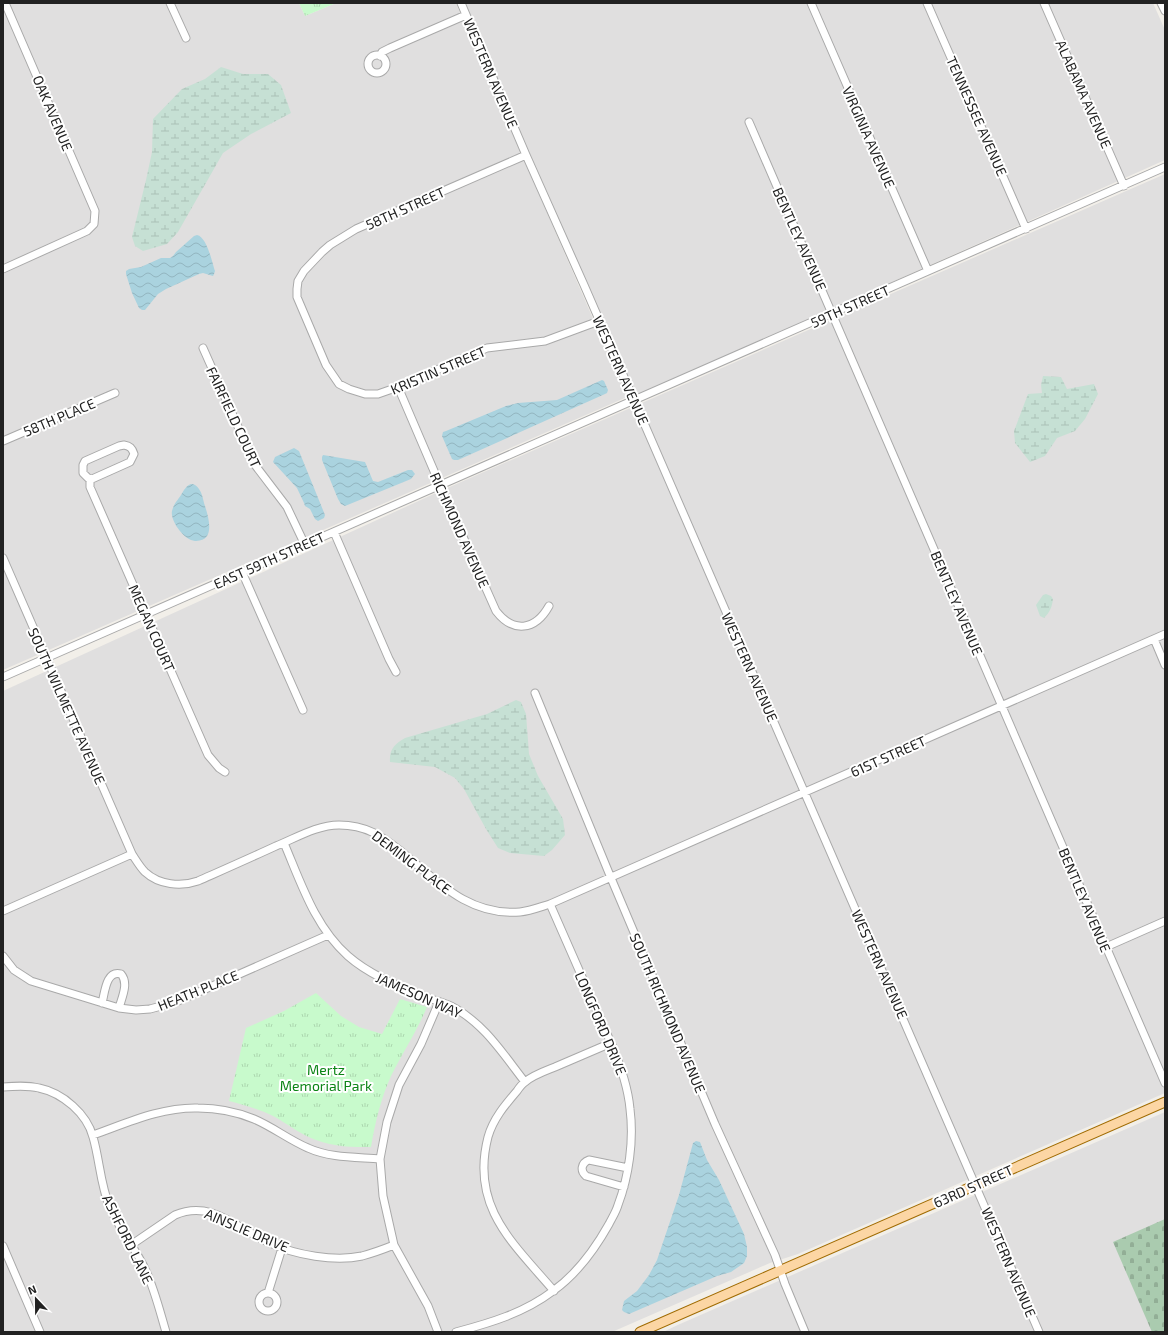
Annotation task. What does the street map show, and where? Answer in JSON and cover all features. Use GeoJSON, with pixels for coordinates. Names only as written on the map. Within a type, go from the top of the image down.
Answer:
{"type":"FeatureCollection","features":[{"type":"Feature","properties":{"kind":"main road","name":"63RD STREET"},"geometry":{"type":"LineString","coordinates":[[640,1332],[1165,1102]]}},
{"type":"Feature","properties":{"kind":"street","name":"OAK AVENUE"},"geometry":{"type":"LineString","coordinates":[[3,269],[84,233],[94,224],[95,211],[5,3]]}},
{"type":"Feature","properties":{"kind":"street"},"geometry":{"type":"LineString","coordinates":[[170,3],[186,38]]}},
{"type":"Feature","properties":{"kind":"street","name":"WESTERN AVENUE"},"geometry":{"type":"LineString","coordinates":[[461,3],[1039,1332]]}},
{"type":"Feature","properties":{"kind":"street","name":"VIRGINIA AVENUE"},"geometry":{"type":"LineString","coordinates":[[811,3],[928,272]]}},
{"type":"Feature","properties":{"kind":"street","name":"TENNESSEE AVENUE"},"geometry":{"type":"LineString","coordinates":[[927,3],[1026,228]]}},
{"type":"Feature","properties":{"kind":"street","name":"ALABAMA AVENUE"},"geometry":{"type":"LineString","coordinates":[[1044,3],[1124,186]]}},
{"type":"Feature","properties":{"kind":"street"},"geometry":{"type":"LineString","coordinates":[[1161,3],[1165,11]]}},
{"type":"Feature","properties":{"kind":"street"},"geometry":{"type":"LineString","coordinates":[[380,56],[382,52],[390,48],[466,15]]}},
{"type":"Feature","properties":{"kind":"street","name":"BENTLEY AVENUE"},"geometry":{"type":"LineString","coordinates":[[749,122],[1165,1083]]}},
{"type":"Feature","properties":{"kind":"street","name":"58TH STREET"},"geometry":{"type":"LineString","coordinates":[[298,281],[304,271],[322,252],[344,235],[526,155]]}},
{"type":"Feature","properties":{"kind":"street","name":"59TH STREET"},"geometry":{"type":"LineString","coordinates":[[535,444],[1165,167]]}},
{"type":"Feature","properties":{"kind":"street","name":"KRISTIN STREET"},"geometry":{"type":"LineString","coordinates":[[298,281],[297,297],[326,365],[339,384],[365,394],[378,394],[398,388],[487,348],[545,341],[599,321]]}},
{"type":"Feature","properties":{"kind":"street","name":"FAIRFIELD COURT"},"geometry":{"type":"LineString","coordinates":[[202,348],[255,465],[288,507],[305,545]]}},
{"type":"Feature","properties":{"kind":"street","name":"RICHMOND AVENUE"},"geometry":{"type":"LineString","coordinates":[[398,388],[496,611],[502,618],[515,625],[529,626],[537,622],[544,615],[549,606]]}},
{"type":"Feature","properties":{"kind":"street","name":"58TH PLACE"},"geometry":{"type":"LineString","coordinates":[[3,441],[115,392]]}},
{"type":"Feature","properties":{"kind":"street","name":"EAST 59TH STREET"},"geometry":{"type":"LineString","coordinates":[[3,677],[535,444]]}},
{"type":"Feature","properties":{"kind":"street","name":"MEGAN COURT"},"geometry":{"type":"LineString","coordinates":[[118,446],[129,446],[132,449],[134,454],[130,462],[90,479],[83,474],[82,469],[85,461],[118,446]]}},
{"type":"Feature","properties":{"kind":"street","name":"MEGAN COURT"},"geometry":{"type":"LineString","coordinates":[[90,479],[90,487],[208,755],[219,768],[225,772]]}},
{"type":"Feature","properties":{"kind":"street"},"geometry":{"type":"LineString","coordinates":[[334,532],[396,672]]}},
{"type":"Feature","properties":{"kind":"street","name":"SOUTH WILMETTE AVENUE"},"geometry":{"type":"LineString","coordinates":[[3,558],[132,854]]}},
{"type":"Feature","properties":{"kind":"street"},"geometry":{"type":"LineString","coordinates":[[242,572],[303,710]]}},
{"type":"Feature","properties":{"kind":"street","name":"61ST STREET"},"geometry":{"type":"LineString","coordinates":[[611,878],[1165,634]]}},
{"type":"Feature","properties":{"kind":"street"},"geometry":{"type":"LineString","coordinates":[[1154,639],[1165,665]]}},
{"type":"Feature","properties":{"kind":"street","name":"SOUTH RICHMOND AVENUE"},"geometry":{"type":"LineString","coordinates":[[535,693],[715,1124],[781,1270],[785,1284],[805,1332]]}},
{"type":"Feature","properties":{"kind":"street","name":"DEMING PLACE"},"geometry":{"type":"LineString","coordinates":[[132,854],[145,872],[159,881],[180,884],[198,881],[316,829],[338,825],[354,826],[370,830],[385,839],[446,888],[471,904],[494,911],[510,912],[529,910],[550,904],[611,878]]}},
{"type":"Feature","properties":{"kind":"street","name":"JAMESON WAY"},"geometry":{"type":"LineString","coordinates":[[284,843],[316,917],[328,935],[348,956],[369,972],[385,981],[450,1005],[461,1012],[482,1028],[525,1082]]}},
{"type":"Feature","properties":{"kind":"street"},"geometry":{"type":"LineString","coordinates":[[3,911],[132,854]]}},
{"type":"Feature","properties":{"kind":"street","name":"LONGFORD DRIVE"},"geometry":{"type":"LineString","coordinates":[[550,904],[611,1043],[622,1072],[631,1120],[628,1168],[618,1206],[600,1239],[581,1265],[554,1291]]}},
{"type":"Feature","properties":{"kind":"street"},"geometry":{"type":"LineString","coordinates":[[1106,947],[1165,921]]}},
{"type":"Feature","properties":{"kind":"street","name":"HEATH PLACE"},"geometry":{"type":"LineString","coordinates":[[3,956],[14,970],[31,982],[119,1008],[136,1010],[150,1009],[167,1005],[328,935]]}},
{"type":"Feature","properties":{"kind":"street"},"geometry":{"type":"LineString","coordinates":[[102,1003],[110,976],[114,974],[121,974],[126,982],[119,1008]]}},
{"type":"Feature","properties":{"kind":"street"},"geometry":{"type":"LineString","coordinates":[[438,1332],[428,1306],[394,1245],[383,1196],[380,1159],[387,1122],[399,1085],[421,1044],[439,1002]]}},
{"type":"Feature","properties":{"kind":"street"},"geometry":{"type":"LineString","coordinates":[[456,1332],[487,1324],[512,1315],[554,1291],[505,1234],[498,1222],[489,1203],[484,1181],[484,1156],[491,1128],[507,1102],[525,1082],[546,1071],[611,1043]]}},
{"type":"Feature","properties":{"kind":"street","name":"ASHFORD LANE"},"geometry":{"type":"LineString","coordinates":[[3,1087],[37,1087],[60,1097],[77,1110],[93,1135],[100,1178],[106,1198],[115,1218],[140,1259],[149,1279],[166,1332]]}},
{"type":"Feature","properties":{"kind":"street"},"geometry":{"type":"LineString","coordinates":[[93,1135],[167,1110],[192,1108],[214,1109],[253,1119],[308,1148],[327,1154],[380,1159]]}},
{"type":"Feature","properties":{"kind":"street"},"geometry":{"type":"LineString","coordinates":[[624,1187],[586,1176],[582,1167],[584,1163],[589,1160],[628,1168]]}},
{"type":"Feature","properties":{"kind":"street","name":"AINSLIE DRIVE"},"geometry":{"type":"LineString","coordinates":[[131,1245],[175,1215],[182,1212],[197,1210],[213,1213],[269,1243],[282,1248],[320,1257],[342,1258],[363,1256],[394,1245]]}},
{"type":"Feature","properties":{"kind":"street"},"geometry":{"type":"LineString","coordinates":[[3,1246],[40,1332]]}},
{"type":"Feature","properties":{"kind":"street"},"geometry":{"type":"LineString","coordinates":[[268,1292],[282,1248]]}},
{"type":"Feature","properties":{"kind":"shaded area"},"geometry":{"type":"Polygon","coordinates":[[[3,3],[299,3],[305,16],[336,3],[456,3],[627,397],[3,670],[3,3]]]}},
{"type":"Feature","properties":{"kind":"shaded area"},"geometry":{"type":"Polygon","coordinates":[[[462,3],[1153,3],[1165,30],[1165,160],[635,397],[551,201],[462,3]]]}},
{"type":"Feature","properties":{"kind":"shaded area"},"geometry":{"type":"Polygon","coordinates":[[[1165,174],[1165,1093],[798,1254],[770,1263],[612,1332],[3,1332],[3,691],[436,493],[1165,174]]]}},
{"type":"Feature","properties":{"kind":"shaded area"},"geometry":{"type":"Polygon","coordinates":[[[1165,1112],[1165,1332],[663,1332],[680,1324],[1165,1112]]]}},
{"type":"Feature","properties":{"kind":"green space"},"geometry":{"type":"Polygon","coordinates":[[[299,3],[336,3],[305,16],[299,3]]]}},
{"type":"Feature","properties":{"kind":"green space"},"geometry":{"type":"Polygon","coordinates":[[[221,67],[243,74],[268,74],[281,85],[291,113],[251,134],[223,153],[178,232],[167,244],[143,251],[135,246],[132,237],[152,152],[153,119],[182,89],[205,79],[221,67]]]}},
{"type":"Feature","properties":{"kind":"green space"},"geometry":{"type":"Polygon","coordinates":[[[1043,376],[1061,377],[1067,389],[1094,384],[1098,394],[1085,419],[1075,431],[1057,438],[1045,456],[1030,462],[1015,443],[1014,431],[1028,394],[1042,393],[1041,385],[1043,376]]]}},
{"type":"Feature","properties":{"kind":"green space"},"geometry":{"type":"Polygon","coordinates":[[[1046,594],[1051,596],[1053,599],[1048,614],[1044,618],[1040,616],[1036,605],[1043,595],[1046,594]]]}},
{"type":"Feature","properties":{"kind":"green space"},"geometry":{"type":"Polygon","coordinates":[[[516,700],[521,702],[526,714],[529,754],[538,776],[563,819],[565,835],[552,850],[544,856],[510,853],[498,848],[464,789],[455,778],[435,767],[390,762],[393,747],[405,738],[487,714],[516,700]]]}},
{"type":"Feature","properties":{"kind":"green space","name":"Mertz Memorial Park"},"geometry":{"type":"Polygon","coordinates":[[[316,993],[341,1016],[359,1027],[382,1034],[400,999],[427,1007],[387,1084],[374,1129],[371,1147],[330,1144],[310,1138],[279,1119],[251,1107],[229,1101],[246,1028],[284,1011],[316,993]]]}},
{"type":"Feature","properties":{"kind":"green space"},"geometry":{"type":"Polygon","coordinates":[[[1165,1219],[1165,1332],[1152,1332],[1113,1242],[1165,1219]]]}},
{"type":"Feature","properties":{"kind":"water"},"geometry":{"type":"Polygon","coordinates":[[[197,235],[204,240],[209,250],[215,271],[213,276],[203,273],[199,274],[158,294],[145,310],[139,308],[132,293],[126,271],[141,267],[161,258],[170,258],[197,235]]]}},
{"type":"Feature","properties":{"kind":"water"},"geometry":{"type":"Polygon","coordinates":[[[602,380],[604,381],[608,390],[607,393],[458,460],[452,459],[442,436],[443,432],[506,406],[518,403],[557,400],[602,380]]]}},
{"type":"Feature","properties":{"kind":"water"},"geometry":{"type":"Polygon","coordinates":[[[294,448],[299,451],[325,515],[324,518],[318,521],[315,519],[310,509],[305,506],[297,488],[273,462],[275,457],[294,448]]]}},
{"type":"Feature","properties":{"kind":"water"},"geometry":{"type":"Polygon","coordinates":[[[323,455],[365,462],[373,481],[378,482],[408,470],[412,470],[415,474],[411,479],[345,506],[341,504],[338,499],[322,460],[323,455]]]}},
{"type":"Feature","properties":{"kind":"water"},"geometry":{"type":"Polygon","coordinates":[[[191,484],[197,486],[201,492],[209,521],[209,533],[202,540],[195,541],[182,534],[175,525],[172,515],[175,504],[185,488],[191,484]]]}},
{"type":"Feature","properties":{"kind":"water"},"geometry":{"type":"Polygon","coordinates":[[[696,1141],[700,1142],[707,1160],[719,1180],[744,1234],[747,1247],[747,1256],[744,1263],[731,1272],[717,1276],[629,1314],[624,1312],[622,1310],[624,1301],[637,1291],[649,1275],[657,1260],[679,1195],[693,1143],[696,1141]]]}}]}
